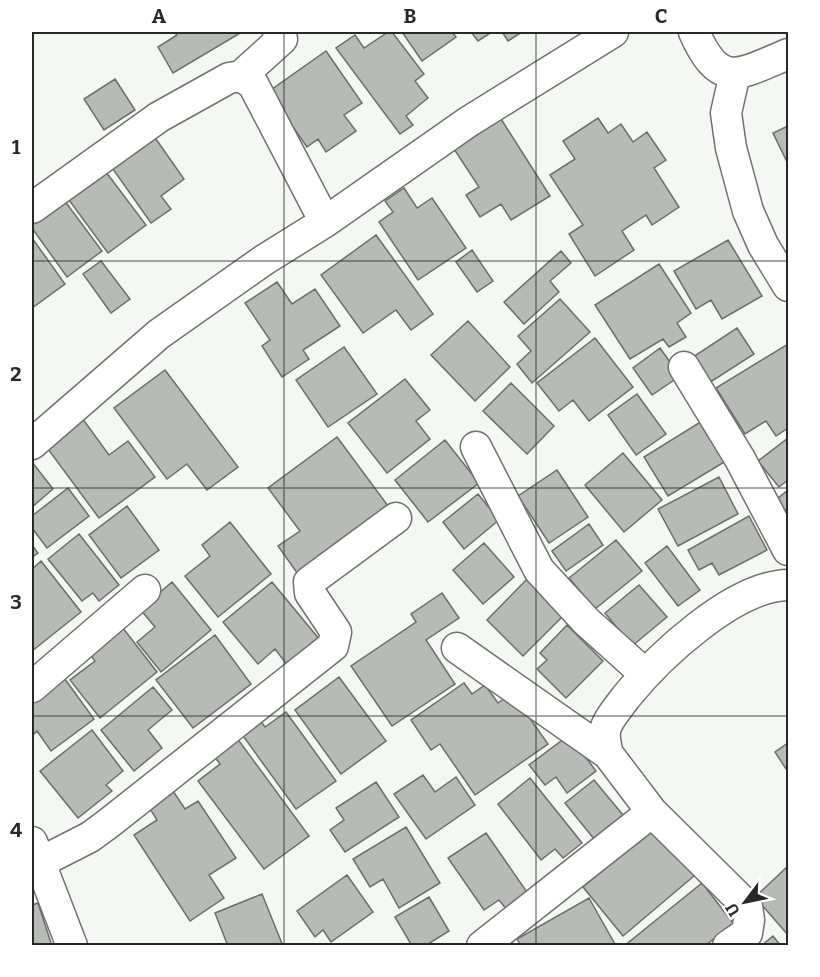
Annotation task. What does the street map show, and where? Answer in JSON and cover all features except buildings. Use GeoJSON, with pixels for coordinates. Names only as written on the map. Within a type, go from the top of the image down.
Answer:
{"type":"FeatureCollection","features":[{"type":"Feature","properties":{"kind":"street"},"geometry":{"type":"LineString","coordinates":[[32,208],[159,117],[229,78],[241,76],[282,39],[278,32]]}},
{"type":"Feature","properties":{"kind":"street"},"geometry":{"type":"LineString","coordinates":[[32,444],[159,334],[468,122],[613,32]]}},
{"type":"Feature","properties":{"kind":"street"},"geometry":{"type":"LineString","coordinates":[[694,32],[710,63],[715,68],[735,73],[789,54]]}},
{"type":"Feature","properties":{"kind":"street"},"geometry":{"type":"LineString","coordinates":[[735,73],[726,113],[731,148],[748,211],[763,245],[789,286]]}},
{"type":"Feature","properties":{"kind":"street"},"geometry":{"type":"LineString","coordinates":[[241,76],[254,84],[325,222]]}},
{"type":"Feature","properties":{"kind":"street"},"geometry":{"type":"LineString","coordinates":[[684,367],[740,459],[789,550]]}},
{"type":"Feature","properties":{"kind":"street"},"geometry":{"type":"LineString","coordinates":[[476,447],[539,570],[586,621],[645,674]]}},
{"type":"Feature","properties":{"kind":"street"},"geometry":{"type":"LineString","coordinates":[[72,945],[38,869],[90,837],[333,646],[336,632],[310,593],[309,582],[396,518]]}},
{"type":"Feature","properties":{"kind":"street"},"geometry":{"type":"LineString","coordinates":[[608,754],[605,730],[609,719],[645,674],[700,624],[752,594],[776,585],[789,585]]}},
{"type":"Feature","properties":{"kind":"street"},"geometry":{"type":"LineString","coordinates":[[32,687],[145,590]]}},
{"type":"Feature","properties":{"kind":"street"},"geometry":{"type":"LineString","coordinates":[[457,648],[608,754],[652,812],[747,906],[750,920],[747,933],[728,945]]}},
{"type":"Feature","properties":{"kind":"street"},"geometry":{"type":"LineString","coordinates":[[482,945],[652,812]]}}]}
